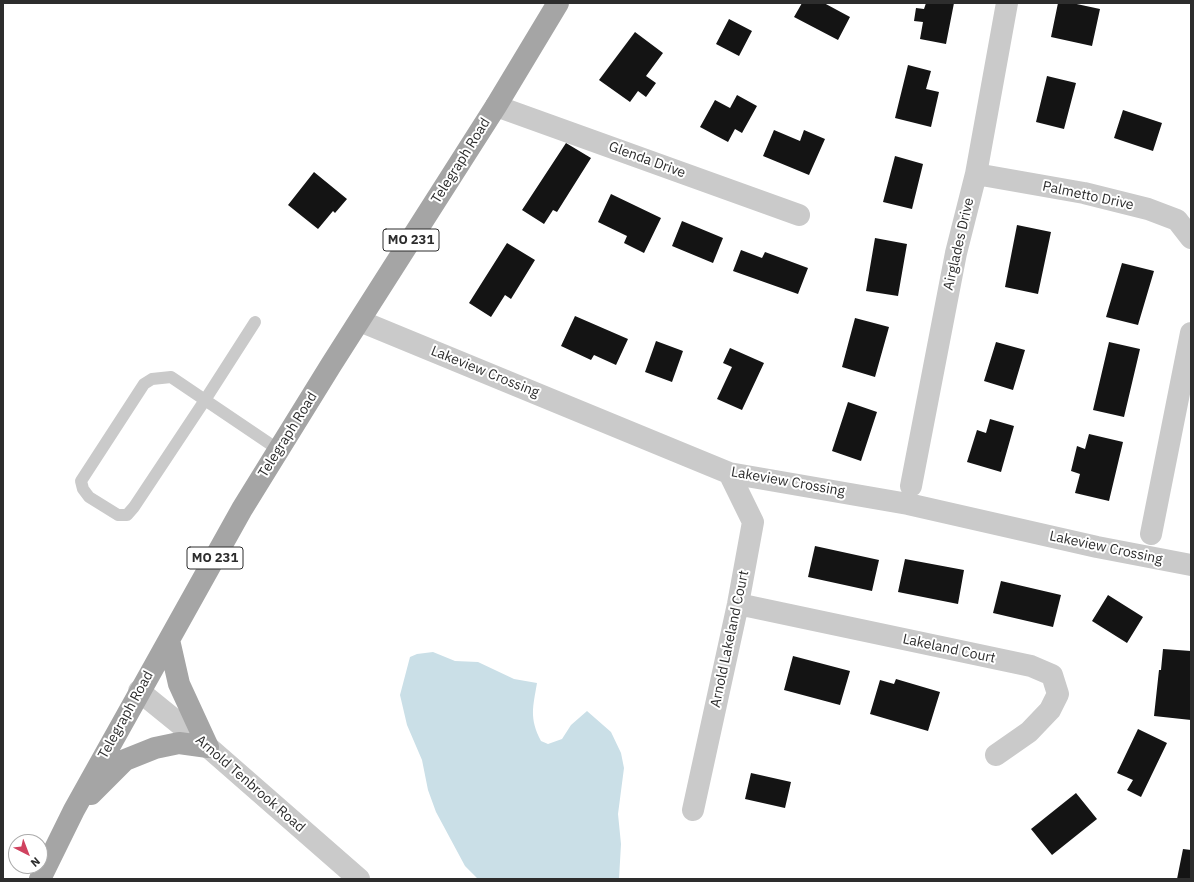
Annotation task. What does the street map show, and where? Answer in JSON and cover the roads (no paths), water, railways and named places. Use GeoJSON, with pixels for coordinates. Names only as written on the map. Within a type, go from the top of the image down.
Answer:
{"type":"FeatureCollection","features":[{"type":"Feature","properties":{"kind":"main road","name":"Telegraph Road"},"geometry":{"type":"LineString","coordinates":[[40,879],[74,810],[139,691],[242,509],[496,106],[558,3]]}},
{"type":"Feature","properties":{"kind":"main road"},"geometry":{"type":"LineString","coordinates":[[168,640],[179,684],[208,747]]}},
{"type":"Feature","properties":{"kind":"main road"},"geometry":{"type":"LineString","coordinates":[[74,810],[125,760],[155,748],[179,743],[208,747]]}},
{"type":"Feature","properties":{"kind":"street","name":"Airglades Drive"},"geometry":{"type":"LineString","coordinates":[[911,486],[956,253],[976,174],[1007,3]]}},
{"type":"Feature","properties":{"kind":"street","name":"Glenda Drive"},"geometry":{"type":"LineString","coordinates":[[496,106],[798,215]]}},
{"type":"Feature","properties":{"kind":"street","name":"Palmetto Drive"},"geometry":{"type":"LineString","coordinates":[[976,174],[1084,193],[1148,209],[1177,220],[1191,238]]}},
{"type":"Feature","properties":{"kind":"street","name":"Lakeview Crossing"},"geometry":{"type":"LineString","coordinates":[[360,321],[729,473],[908,504],[1097,547],[1191,565]]}},
{"type":"Feature","properties":{"kind":"street"},"geometry":{"type":"LineString","coordinates":[[1151,534],[1191,333]]}},
{"type":"Feature","properties":{"kind":"street","name":"Arnold Lakeland Court"},"geometry":{"type":"LineString","coordinates":[[693,810],[738,604],[753,522],[729,473]]}},
{"type":"Feature","properties":{"kind":"street","name":"Lakeland Court"},"geometry":{"type":"LineString","coordinates":[[738,604],[1031,666],[1052,675],[1058,694],[1050,710],[1029,732],[996,755]]}},
{"type":"Feature","properties":{"kind":"street","name":"Arnold Tenbrook Road"},"geometry":{"type":"LineString","coordinates":[[139,691],[208,747],[359,879]]}},
{"type":"Feature","properties":{"kind":"lane"},"geometry":{"type":"LineString","coordinates":[[254,322],[205,400],[134,507],[127,515],[118,515],[89,496],[83,489],[80,481],[144,384],[152,379],[170,377],[205,400],[278,450]]}},
{"type":"Feature","properties":{"kind":"water"},"geometry":{"type":"Polygon","coordinates":[[[433,652],[455,661],[478,662],[514,679],[537,683],[533,706],[533,719],[541,741],[548,744],[562,739],[571,725],[587,711],[611,732],[621,753],[624,768],[618,814],[621,844],[619,879],[478,879],[465,866],[436,812],[428,790],[422,760],[407,725],[400,695],[410,657],[417,654],[433,652]]]}}]}
